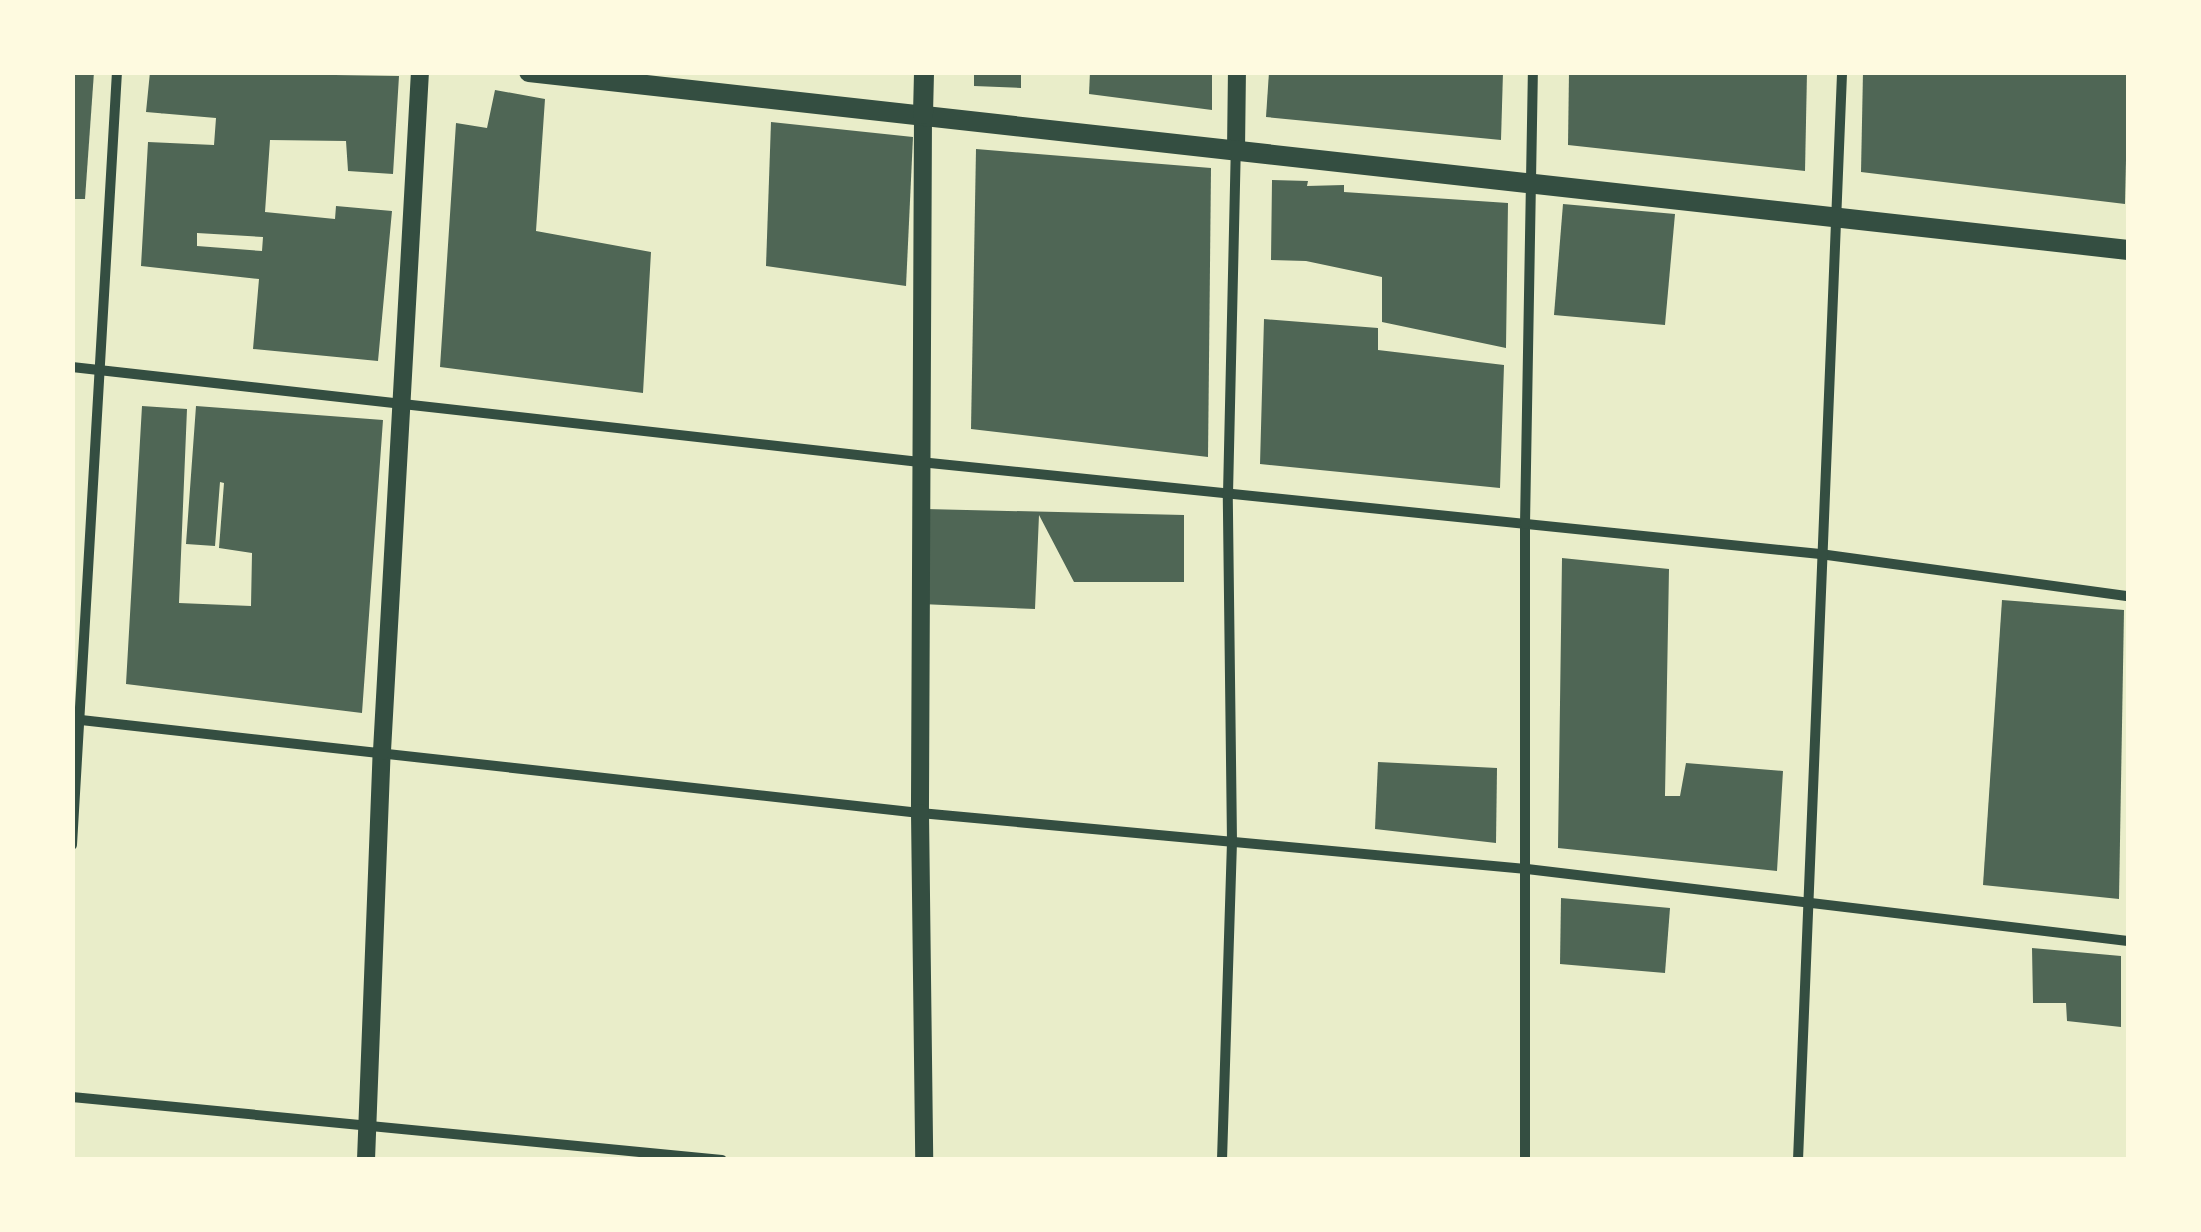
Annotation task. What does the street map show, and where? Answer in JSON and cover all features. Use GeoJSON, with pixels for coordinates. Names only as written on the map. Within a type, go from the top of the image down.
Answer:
{"type":"FeatureCollection","features":[{"type":"Feature","properties":{"kind":"main road"},"geometry":{"type":"LineString","coordinates":[[529,72],[2128,250]]}},
{"type":"Feature","properties":{"kind":"main road"},"geometry":{"type":"LineString","coordinates":[[923,114],[924,72]]}},
{"type":"Feature","properties":{"kind":"street"},"geometry":{"type":"LineString","coordinates":[[72,846],[76,719],[102,370],[117,72]]}},
{"type":"Feature","properties":{"kind":"street"},"geometry":{"type":"LineString","coordinates":[[366,1160],[382,751],[420,72]]}},
{"type":"Feature","properties":{"kind":"street"},"geometry":{"type":"LineString","coordinates":[[1222,1160],[1232,842],[1228,494],[1237,72]]}},
{"type":"Feature","properties":{"kind":"street"},"geometry":{"type":"LineString","coordinates":[[1524,1160],[1525,524],[1533,72]]}},
{"type":"Feature","properties":{"kind":"street"},"geometry":{"type":"LineString","coordinates":[[1798,1160],[1842,72]]}},
{"type":"Feature","properties":{"kind":"street"},"geometry":{"type":"LineString","coordinates":[[923,114],[920,813],[924,1160]]}},
{"type":"Feature","properties":{"kind":"street"},"geometry":{"type":"LineString","coordinates":[[72,367],[404,401],[920,462],[1820,554],[2128,596]]}},
{"type":"Feature","properties":{"kind":"street"},"geometry":{"type":"LineString","coordinates":[[76,719],[920,813],[1527,869],[2128,941]]}},
{"type":"Feature","properties":{"kind":"street"},"geometry":{"type":"LineString","coordinates":[[72,1097],[722,1160]]}},
{"type":"Feature","properties":{"kind":"building"},"geometry":{"type":"Polygon","coordinates":[[[72,72],[94,72],[85,199],[72,199],[72,72]]]}},
{"type":"Feature","properties":{"kind":"building"},"geometry":{"type":"Polygon","coordinates":[[[150,72],[399,76],[393,174],[348,171],[346,141],[270,140],[265,212],[335,219],[336,206],[392,211],[378,361],[253,349],[259,279],[141,266],[148,142],[214,145],[216,118],[146,112],[150,72]],[[197,233],[197,246],[262,251],[263,237],[197,233]]]}},
{"type":"Feature","properties":{"kind":"building"},"geometry":{"type":"Polygon","coordinates":[[[974,72],[1021,72],[1021,88],[974,86],[974,72]]]}},
{"type":"Feature","properties":{"kind":"building"},"geometry":{"type":"Polygon","coordinates":[[[1090,72],[1212,72],[1212,110],[1089,94],[1090,72]]]}},
{"type":"Feature","properties":{"kind":"building"},"geometry":{"type":"Polygon","coordinates":[[[1269,72],[1503,72],[1501,140],[1266,117],[1269,72]]]}},
{"type":"Feature","properties":{"kind":"building"},"geometry":{"type":"Polygon","coordinates":[[[1569,72],[1807,72],[1805,171],[1568,145],[1569,72]]]}},
{"type":"Feature","properties":{"kind":"building"},"geometry":{"type":"Polygon","coordinates":[[[1863,72],[2128,72],[2125,204],[1861,172],[1863,72]]]}},
{"type":"Feature","properties":{"kind":"building"},"geometry":{"type":"Polygon","coordinates":[[[495,90],[545,99],[536,231],[651,252],[643,393],[440,367],[456,123],[487,128],[495,90]]]}},
{"type":"Feature","properties":{"kind":"building"},"geometry":{"type":"Polygon","coordinates":[[[771,122],[913,137],[906,286],[766,266],[771,122]]]}},
{"type":"Feature","properties":{"kind":"building"},"geometry":{"type":"Polygon","coordinates":[[[976,149],[1211,168],[1208,457],[971,429],[976,149]]]}},
{"type":"Feature","properties":{"kind":"building"},"geometry":{"type":"Polygon","coordinates":[[[1272,180],[1308,181],[1307,186],[1344,185],[1344,192],[1508,203],[1506,348],[1382,322],[1382,277],[1306,261],[1271,260],[1272,180]]]}},
{"type":"Feature","properties":{"kind":"building"},"geometry":{"type":"Polygon","coordinates":[[[1563,204],[1675,214],[1665,325],[1554,315],[1563,204]]]}},
{"type":"Feature","properties":{"kind":"building"},"geometry":{"type":"Polygon","coordinates":[[[1264,319],[1378,328],[1378,350],[1504,365],[1500,488],[1260,464],[1264,319]]]}},
{"type":"Feature","properties":{"kind":"building"},"geometry":{"type":"Polygon","coordinates":[[[142,406],[187,409],[179,603],[251,606],[252,553],[219,548],[224,483],[220,482],[215,546],[186,544],[196,406],[383,420],[362,713],[126,684],[142,406]]]}},
{"type":"Feature","properties":{"kind":"building"},"geometry":{"type":"Polygon","coordinates":[[[925,509],[1184,515],[1184,582],[1074,582],[1039,515],[1035,609],[921,604],[925,509]]]}},
{"type":"Feature","properties":{"kind":"building"},"geometry":{"type":"Polygon","coordinates":[[[1562,558],[1669,569],[1665,796],[1680,796],[1686,763],[1783,771],[1777,871],[1558,848],[1562,558]]]}},
{"type":"Feature","properties":{"kind":"building"},"geometry":{"type":"Polygon","coordinates":[[[2002,600],[2124,610],[2119,899],[1983,885],[2002,600]]]}},
{"type":"Feature","properties":{"kind":"building"},"geometry":{"type":"Polygon","coordinates":[[[1378,762],[1497,768],[1496,843],[1375,829],[1378,762]]]}},
{"type":"Feature","properties":{"kind":"building"},"geometry":{"type":"Polygon","coordinates":[[[1561,898],[1670,908],[1665,973],[1560,964],[1561,898]]]}},
{"type":"Feature","properties":{"kind":"building"},"geometry":{"type":"Polygon","coordinates":[[[2032,948],[2121,956],[2121,1027],[2067,1021],[2066,1003],[2033,1003],[2032,948]]]}}]}
